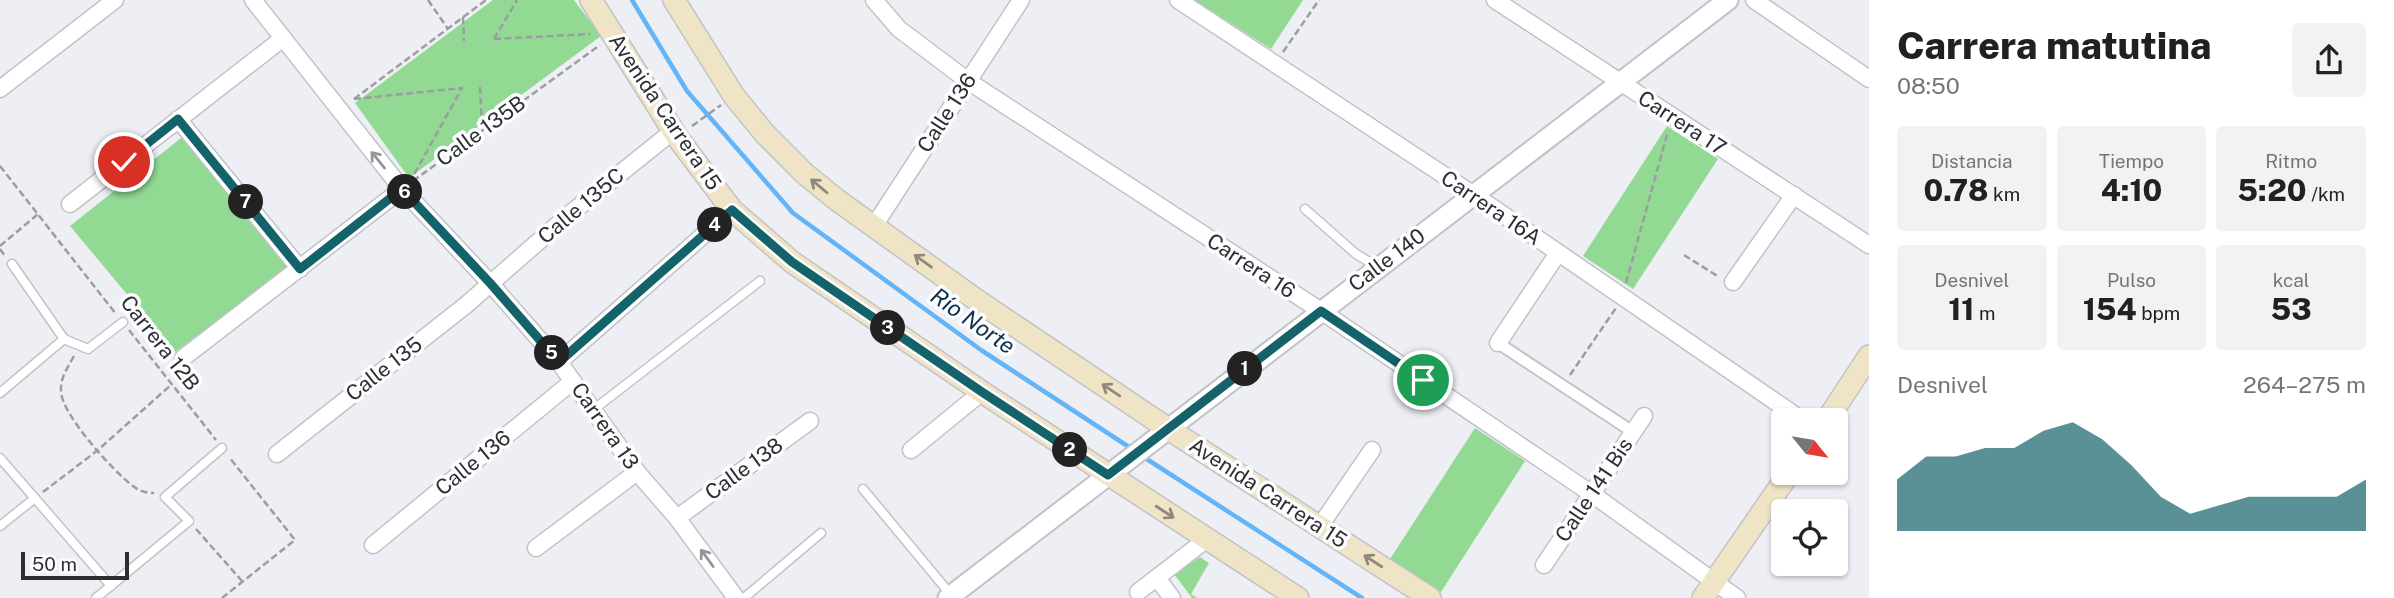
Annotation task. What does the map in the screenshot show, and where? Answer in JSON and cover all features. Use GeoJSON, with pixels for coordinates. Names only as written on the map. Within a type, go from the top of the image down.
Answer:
{"type":"FeatureCollection","features":[{"type":"Feature","properties":{"kind":"main road","name":"Avenida Carrera 15"},"geometry":{"type":"LineString","coordinates":[[591,0],[681,129],[732,210],[792,262],[982,392],[1112,472],[1207,539],[1298,598]]}},
{"type":"Feature","properties":{"kind":"main road","name":"Avenida Carrera 15"},"geometry":{"type":"LineString","coordinates":[[674,0],[715,70],[765,134],[805,174],[837,200],[1163,431],[1320,526],[1430,598]]}},
{"type":"Feature","properties":{"kind":"main road"},"geometry":{"type":"LineString","coordinates":[[1835,408],[1869,356]]}},
{"type":"Feature","properties":{"kind":"main road"},"geometry":{"type":"LineString","coordinates":[[1708,590],[1781,485]]}},
{"type":"Feature","properties":{"kind":"street"},"geometry":{"type":"LineString","coordinates":[[0,89],[115,0]]}},
{"type":"Feature","properties":{"kind":"street","name":"Carrera 13"},"geometry":{"type":"LineString","coordinates":[[253,0],[339,111],[559,362],[637,472],[677,517],[736,598]]}},
{"type":"Feature","properties":{"kind":"street","name":"Carrera 16"},"geometry":{"type":"LineString","coordinates":[[874,0],[899,29],[968,81],[1321,311],[1592,494],[1708,590],[1737,598]]}},
{"type":"Feature","properties":{"kind":"street","name":"Calle 136"},"geometry":{"type":"LineString","coordinates":[[874,226],[1021,0]]}},
{"type":"Feature","properties":{"kind":"street","name":"Carrera 16A"},"geometry":{"type":"LineString","coordinates":[[1178,0],[1473,195],[1785,408]]}},
{"type":"Feature","properties":{"kind":"street","name":"Carrera 17"},"geometry":{"type":"LineString","coordinates":[[1495,0],[1869,245]]}},
{"type":"Feature","properties":{"kind":"street","name":"Calle 140"},"geometry":{"type":"LineString","coordinates":[[949,596],[1728,0]]}},
{"type":"Feature","properties":{"kind":"street"},"geometry":{"type":"LineString","coordinates":[[1754,0],[1869,79]]}},
{"type":"Feature","properties":{"kind":"street"},"geometry":{"type":"LineString","coordinates":[[70,204],[282,39]]}},
{"type":"Feature","properties":{"kind":"street"},"geometry":{"type":"LineString","coordinates":[[178,119],[300,269]]}},
{"type":"Feature","properties":{"kind":"street","name":"Calle 135C"},"geometry":{"type":"LineString","coordinates":[[490,283],[571,213],[681,129]]}},
{"type":"Feature","properties":{"kind":"street"},"geometry":{"type":"LineString","coordinates":[[183,358],[406,187]]}},
{"type":"Feature","properties":{"kind":"street"},"geometry":{"type":"LineString","coordinates":[[1733,282],[1794,195]]}},
{"type":"Feature","properties":{"kind":"street"},"geometry":{"type":"LineString","coordinates":[[559,362],[732,210]]}},
{"type":"Feature","properties":{"kind":"street"},"geometry":{"type":"LineString","coordinates":[[1558,253],[1498,343],[1633,432]]}},
{"type":"Feature","properties":{"kind":"street","name":"Calle 135"},"geometry":{"type":"LineString","coordinates":[[277,454],[490,283]]}},
{"type":"Feature","properties":{"kind":"street","name":"Calle 136"},"geometry":{"type":"LineString","coordinates":[[373,545],[573,381]]}},
{"type":"Feature","properties":{"kind":"street"},"geometry":{"type":"LineString","coordinates":[[911,450],[982,392]]}},
{"type":"Feature","properties":{"kind":"street","name":"Calle 141 Bis"},"geometry":{"type":"LineString","coordinates":[[1544,565],[1644,416]]}},
{"type":"Feature","properties":{"kind":"street","name":"Calle 138"},"geometry":{"type":"LineString","coordinates":[[677,517],[810,421]]}},
{"type":"Feature","properties":{"kind":"street"},"geometry":{"type":"LineString","coordinates":[[1320,526],[1372,450]]}},
{"type":"Feature","properties":{"kind":"street"},"geometry":{"type":"LineString","coordinates":[[536,548],[637,472]]}},
{"type":"Feature","properties":{"kind":"street"},"geometry":{"type":"LineString","coordinates":[[1138,592],[1207,539]]}},
{"type":"Feature","properties":{"kind":"street"},"geometry":{"type":"LineString","coordinates":[[1157,578],[1172,598]]}},
{"type":"Feature","properties":{"kind":"lane"},"geometry":{"type":"LineString","coordinates":[[1305,209],[1356,254],[1378,267]]}},
{"type":"Feature","properties":{"kind":"lane"},"geometry":{"type":"LineString","coordinates":[[12,264],[64,339],[80,347],[91,348],[123,322]]}},
{"type":"Feature","properties":{"kind":"lane"},"geometry":{"type":"LineString","coordinates":[[593,410],[760,281]]}},
{"type":"Feature","properties":{"kind":"lane"},"geometry":{"type":"LineString","coordinates":[[0,393],[64,339]]}},
{"type":"Feature","properties":{"kind":"lane"},"geometry":{"type":"LineString","coordinates":[[96,598],[189,521],[165,497],[222,448]]}},
{"type":"Feature","properties":{"kind":"lane"},"geometry":{"type":"LineString","coordinates":[[0,458],[111,586]]}},
{"type":"Feature","properties":{"kind":"lane"},"geometry":{"type":"LineString","coordinates":[[863,489],[949,596]]}},
{"type":"Feature","properties":{"kind":"lane"},"geometry":{"type":"LineString","coordinates":[[0,526],[35,498]]}},
{"type":"Feature","properties":{"kind":"lane"},"geometry":{"type":"LineString","coordinates":[[744,598],[821,533]]}},
{"type":"Feature","properties":{"kind":"path"},"geometry":{"type":"LineString","coordinates":[[428,0],[448,29]]}},
{"type":"Feature","properties":{"kind":"path"},"geometry":{"type":"LineString","coordinates":[[339,111],[486,0]]}},
{"type":"Feature","properties":{"kind":"path"},"geometry":{"type":"LineString","coordinates":[[517,0],[494,39],[604,33],[610,30]]}},
{"type":"Feature","properties":{"kind":"path"},"geometry":{"type":"LineString","coordinates":[[1275,64],[1318,0]]}},
{"type":"Feature","properties":{"kind":"path"},"geometry":{"type":"LineString","coordinates":[[463,17],[464,41]]}},
{"type":"Feature","properties":{"kind":"path","name":"Calle 135B"},"geometry":{"type":"LineString","coordinates":[[406,187],[607,39],[610,30]]}},
{"type":"Feature","properties":{"kind":"path"},"geometry":{"type":"LineString","coordinates":[[480,87],[482,129]]}},
{"type":"Feature","properties":{"kind":"path"},"geometry":{"type":"LineString","coordinates":[[354,99],[462,88],[406,187]]}},
{"type":"Feature","properties":{"kind":"path"},"geometry":{"type":"LineString","coordinates":[[681,129],[721,105]]}},
{"type":"Feature","properties":{"kind":"path"},"geometry":{"type":"LineString","coordinates":[[1563,386],[1623,297],[1672,117]]}},
{"type":"Feature","properties":{"kind":"path","name":"Carrera 12B"},"geometry":{"type":"LineString","coordinates":[[0,166],[295,540],[243,581]]}},
{"type":"Feature","properties":{"kind":"path"},"geometry":{"type":"LineString","coordinates":[[0,246],[38,214]]}},
{"type":"Feature","properties":{"kind":"path"},"geometry":{"type":"LineString","coordinates":[[1684,255],[1714,275],[1733,282]]}},
{"type":"Feature","properties":{"kind":"path"},"geometry":{"type":"LineString","coordinates":[[80,347],[64,374],[60,392],[65,409],[98,450],[134,487],[145,493],[157,493],[165,497]]}},
{"type":"Feature","properties":{"kind":"path"},"geometry":{"type":"LineString","coordinates":[[35,498],[98,450],[172,384]]}},
{"type":"Feature","properties":{"kind":"path"},"geometry":{"type":"LineString","coordinates":[[189,521],[243,581],[222,598]]}},
{"type":"Feature","properties":{"kind":"green space"},"geometry":{"type":"Polygon","coordinates":[[[493,0],[574,0],[601,36],[409,178],[355,103],[493,0]]]}},
{"type":"Feature","properties":{"kind":"green space"},"geometry":{"type":"Polygon","coordinates":[[[1194,0],[1303,0],[1271,49],[1194,0]]]}},
{"type":"Feature","properties":{"kind":"green space"},"geometry":{"type":"Polygon","coordinates":[[[1667,126],[1718,159],[1633,289],[1583,256],[1667,126]]]}},
{"type":"Feature","properties":{"kind":"green space"},"geometry":{"type":"Polygon","coordinates":[[[186,134],[290,266],[175,352],[70,226],[186,134]]]}},
{"type":"Feature","properties":{"kind":"green space"},"geometry":{"type":"Polygon","coordinates":[[[1475,428],[1525,461],[1441,592],[1390,559],[1475,428]]]}},
{"type":"Feature","properties":{"kind":"green space"},"geometry":{"type":"Polygon","coordinates":[[[1200,557],[1209,563],[1191,594],[1197,598],[1192,598],[1174,574],[1200,557]]]}},
{"type":"Feature","properties":{"kind":"waterway","name":"Río Norte"},"geometry":{"type":"LineString","coordinates":[[632,0],[687,91],[793,213],[981,350],[1132,449]]}},
{"type":"Feature","properties":{"kind":"waterway","name":"Río Norte"},"geometry":{"type":"LineString","coordinates":[[1142,456],[1362,598]]}},
{"type":"Feature","properties":{"kind":"route"},"geometry":{"type":"LineString","coordinates":[[124,162],[178,119],[300,269],[402,189],[559,362],[732,210],[792,262],[1108,475],[1321,311],[1423,380]]}}]}
